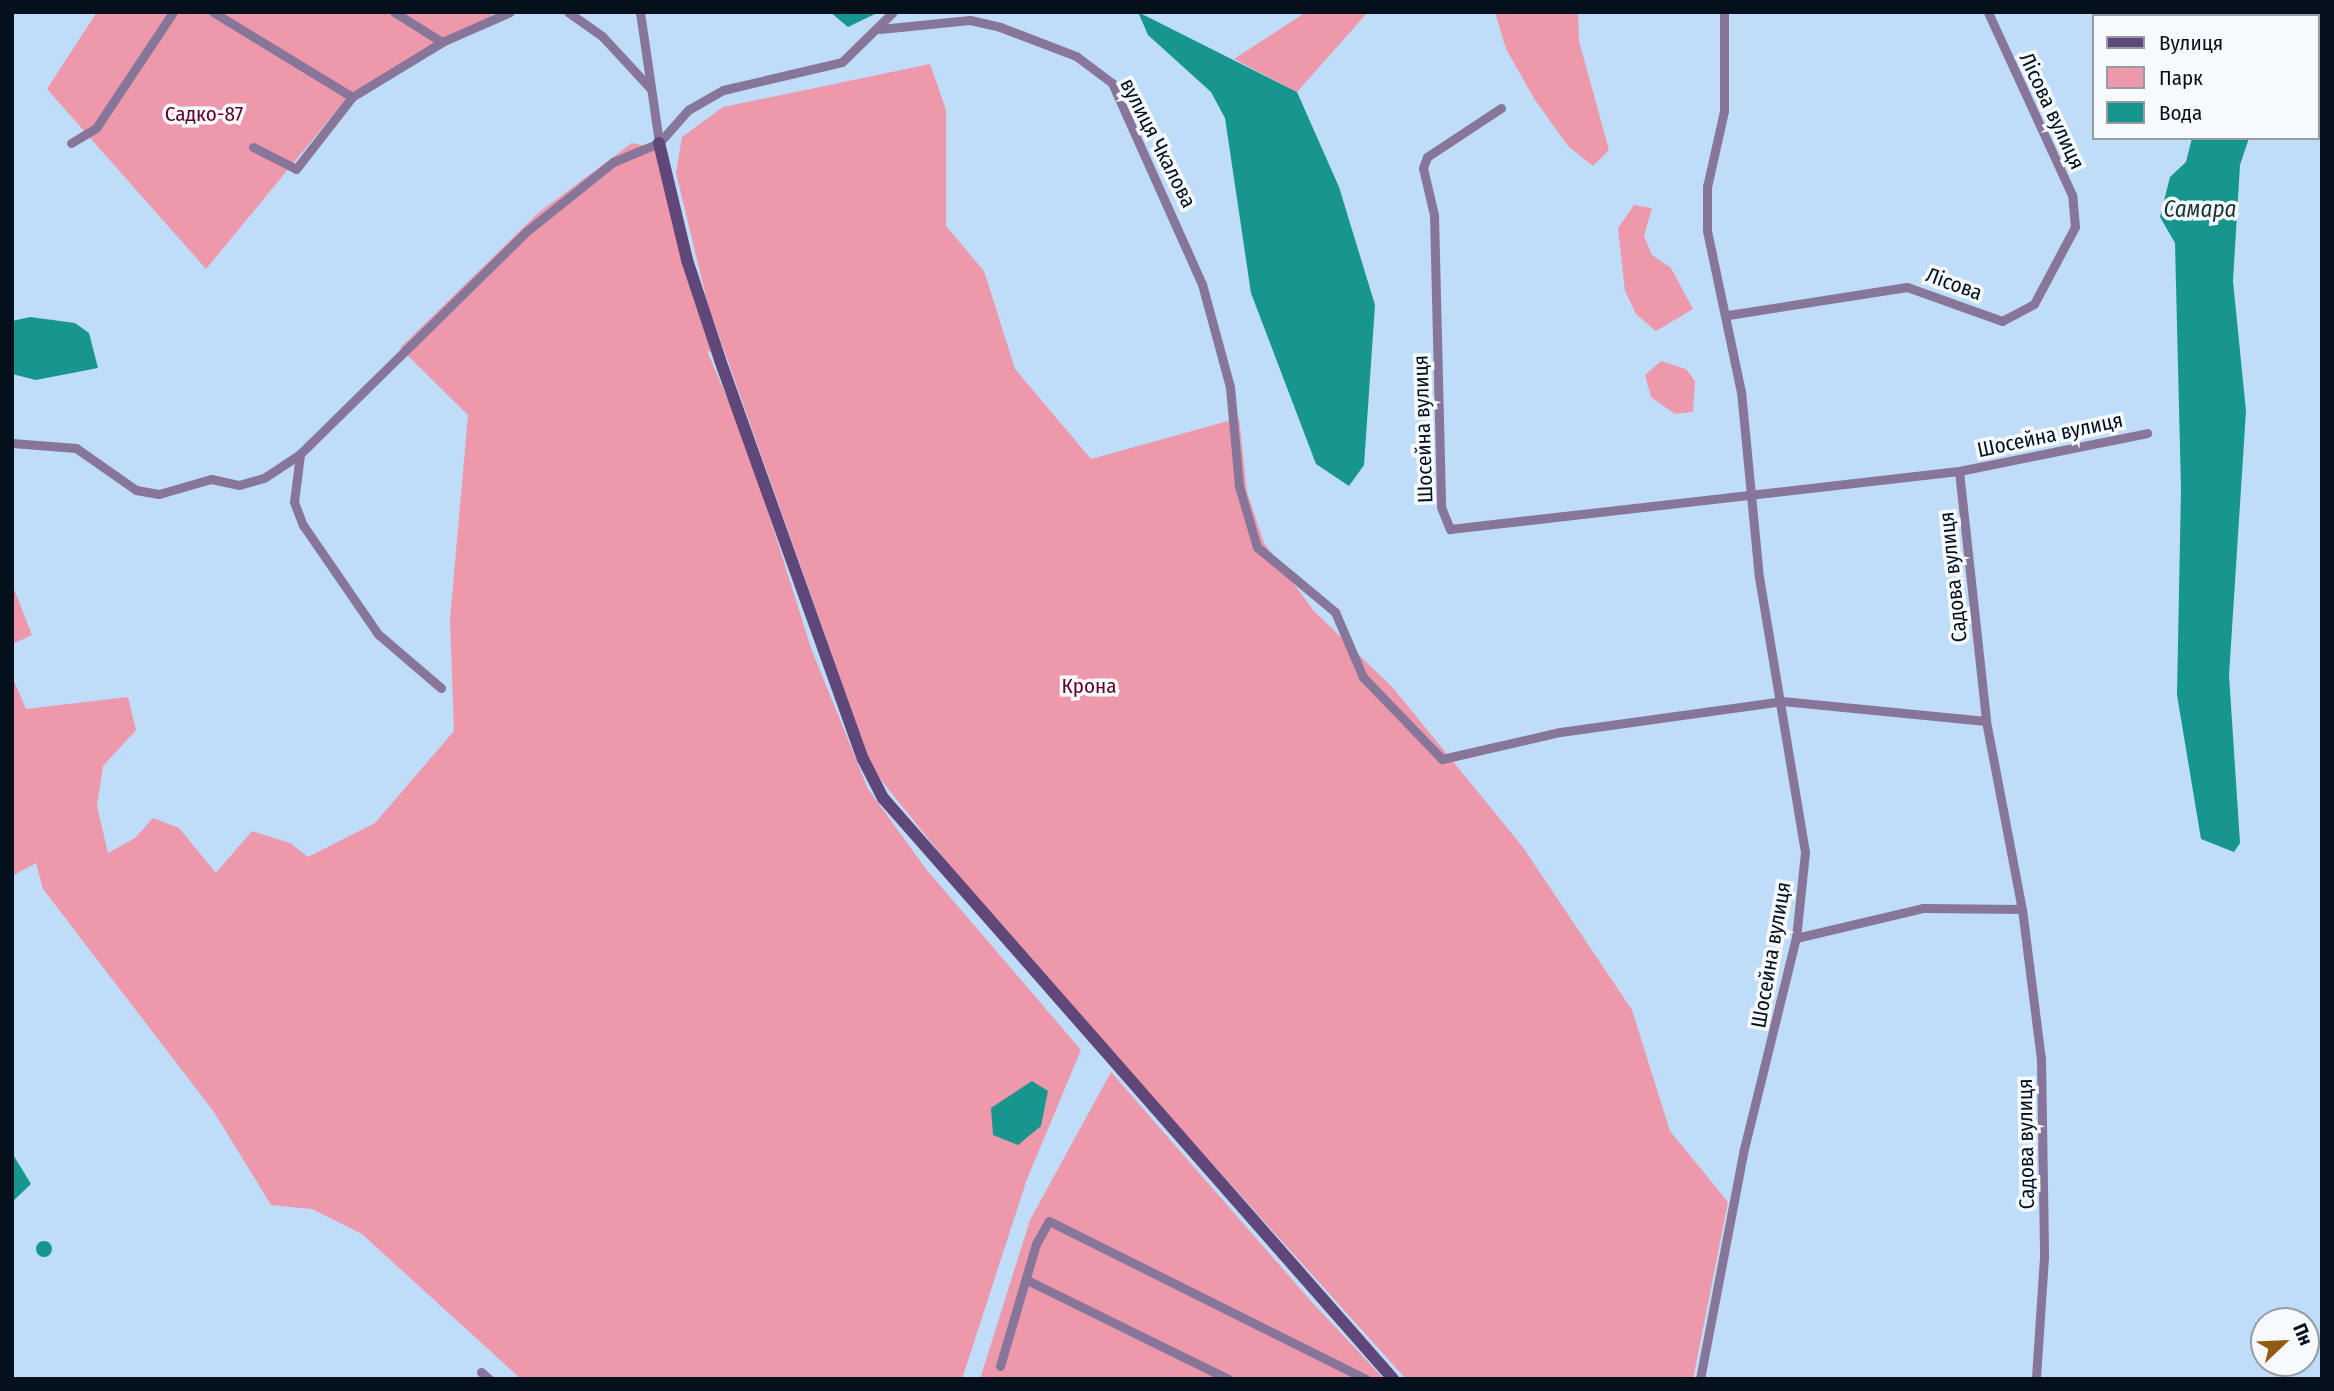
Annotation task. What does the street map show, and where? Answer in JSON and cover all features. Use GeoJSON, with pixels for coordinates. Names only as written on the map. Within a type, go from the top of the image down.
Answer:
{"type":"FeatureCollection","features":[{"type":"Feature","properties":{"kind":"street"},"geometry":{"type":"LineString","coordinates":[[71,143],[96,128],[173,12]]}},
{"type":"Feature","properties":{"kind":"street"},"geometry":{"type":"LineString","coordinates":[[213,12],[352,97]]}},
{"type":"Feature","properties":{"kind":"street"},"geometry":{"type":"LineString","coordinates":[[394,12],[442,42]]}},
{"type":"Feature","properties":{"kind":"street"},"geometry":{"type":"LineString","coordinates":[[253,147],[296,169],[352,97],[442,42],[510,12]]}},
{"type":"Feature","properties":{"kind":"street"},"geometry":{"type":"LineString","coordinates":[[568,12],[602,36],[652,89]]}},
{"type":"Feature","properties":{"kind":"street"},"geometry":{"type":"LineString","coordinates":[[640,12],[659,143],[687,260],[720,360],[863,759],[884,798],[1393,1379]]}},
{"type":"Feature","properties":{"kind":"street"},"geometry":{"type":"LineString","coordinates":[[12,443],[76,448],[136,490],[159,494],[211,479],[239,485],[264,478],[300,454],[527,231],[614,162],[659,143],[688,110],[723,90],[842,62],[880,29],[893,12]]}},
{"type":"Feature","properties":{"kind":"street","name":"Шосейна вулиця"},"geometry":{"type":"LineString","coordinates":[[1700,1379],[1744,1149],[1796,938],[1805,852],[1782,701],[1759,578],[1751,492],[1728,315],[1707,230],[1707,187],[1724,111],[1724,12]]}},
{"type":"Feature","properties":{"kind":"street","name":"Лісова вулиця"},"geometry":{"type":"LineString","coordinates":[[1988,12],[2072,195],[2075,227]]}},
{"type":"Feature","properties":{"kind":"street","name":"вулиця Чкалова"},"geometry":{"type":"LineString","coordinates":[[880,29],[970,20],[1000,27],[1065,51],[1112,83],[1186,239],[1230,387],[1239,486],[1257,547],[1335,612],[1363,677],[1442,758],[1560,732],[1782,701]]}},
{"type":"Feature","properties":{"kind":"street","name":"Шосейна вулиця"},"geometry":{"type":"LineString","coordinates":[[1501,108],[1427,157],[1423,168],[1434,215],[1441,507],[1450,529],[1751,492],[1959,471],[2147,433]]}},
{"type":"Feature","properties":{"kind":"street","name":"Лісова"},"geometry":{"type":"LineString","coordinates":[[1728,315],[1908,287],[2002,321],[2034,304],[2075,227]]}},
{"type":"Feature","properties":{"kind":"street"},"geometry":{"type":"LineString","coordinates":[[300,454],[294,502],[303,525],[378,634],[441,688]]}},
{"type":"Feature","properties":{"kind":"street","name":"Садова вулиця"},"geometry":{"type":"LineString","coordinates":[[1959,471],[1986,721],[2022,909],[2041,1059],[2045,1160],[2036,1379]]}},
{"type":"Feature","properties":{"kind":"street"},"geometry":{"type":"LineString","coordinates":[[1782,701],[1986,721]]}},
{"type":"Feature","properties":{"kind":"street"},"geometry":{"type":"LineString","coordinates":[[1796,938],[1923,908],[2022,909]]}},
{"type":"Feature","properties":{"kind":"street"},"geometry":{"type":"LineString","coordinates":[[1000,1366],[1049,1221],[1366,1379]]}},
{"type":"Feature","properties":{"kind":"street"},"geometry":{"type":"LineString","coordinates":[[1027,1280],[1228,1379]]}},
{"type":"Feature","properties":{"kind":"green space","name":"Садко-87"},"geometry":{"type":"Polygon","coordinates":[[[97,12],[498,12],[351,93],[206,269],[47,89],[97,12]]]}},
{"type":"Feature","properties":{"kind":"green space"},"geometry":{"type":"Polygon","coordinates":[[[1306,12],[1368,12],[1297,92],[1234,59],[1306,12]]]}},
{"type":"Feature","properties":{"kind":"green space"},"geometry":{"type":"Polygon","coordinates":[[[1495,12],[1578,12],[1579,41],[1609,150],[1593,166],[1568,146],[1535,100],[1506,49],[1495,12]]]}},
{"type":"Feature","properties":{"kind":"green space","name":"Крона"},"geometry":{"type":"Polygon","coordinates":[[[930,64],[946,110],[946,226],[984,271],[1015,369],[1091,459],[1239,418],[1247,492],[1264,543],[1313,610],[1393,688],[1522,846],[1632,1010],[1670,1131],[1728,1202],[1693,1379],[1406,1379],[1000,928],[873,770],[708,305],[676,173],[682,137],[723,107],[930,64]]]}},
{"type":"Feature","properties":{"kind":"green space"},"geometry":{"type":"Polygon","coordinates":[[[632,143],[656,148],[715,353],[707,351],[746,442],[811,648],[868,789],[926,869],[1081,1050],[1027,1179],[962,1379],[521,1379],[362,1234],[312,1209],[271,1205],[214,1112],[43,889],[36,863],[12,876],[12,676],[26,709],[128,697],[136,730],[103,766],[97,806],[108,853],[135,838],[153,818],[179,828],[216,873],[252,831],[290,843],[308,857],[375,823],[454,731],[450,620],[468,415],[400,348],[538,213],[632,143]]]}},
{"type":"Feature","properties":{"kind":"green space"},"geometry":{"type":"Polygon","coordinates":[[[1634,205],[1652,208],[1644,236],[1652,255],[1671,268],[1693,309],[1656,331],[1636,314],[1625,291],[1618,228],[1634,205]]]}},
{"type":"Feature","properties":{"kind":"green space"},"geometry":{"type":"Polygon","coordinates":[[[1661,361],[1686,369],[1695,381],[1693,412],[1675,414],[1651,397],[1645,375],[1661,361]]]}},
{"type":"Feature","properties":{"kind":"green space"},"geometry":{"type":"Polygon","coordinates":[[[12,584],[32,635],[12,644],[12,584]]]}},
{"type":"Feature","properties":{"kind":"green space"},"geometry":{"type":"Polygon","coordinates":[[[1111,1072],[1310,1300],[1384,1379],[980,1379],[1030,1220],[1111,1072]]]}},
{"type":"Feature","properties":{"kind":"water"},"geometry":{"type":"Polygon","coordinates":[[[830,12],[879,12],[848,27],[830,12]]]}},
{"type":"Feature","properties":{"kind":"water"},"geometry":{"type":"Polygon","coordinates":[[[1138,12],[1297,92],[1339,187],[1375,305],[1364,465],[1349,486],[1316,464],[1251,293],[1225,118],[1211,92],[1148,35],[1138,12]]]}},
{"type":"Feature","properties":{"kind":"water"},"geometry":{"type":"Polygon","coordinates":[[[2228,12],[2315,12],[2270,14],[2227,14],[2228,12]]]}},
{"type":"Feature","properties":{"kind":"water","name":"Самара"},"geometry":{"type":"Polygon","coordinates":[[[2192,140],[2248,140],[2240,165],[2233,281],[2246,411],[2229,675],[2240,843],[2234,852],[2201,839],[2177,695],[2181,489],[2175,243],[2160,217],[2170,177],[2186,162],[2192,140]]]}},
{"type":"Feature","properties":{"kind":"water"},"geometry":{"type":"Polygon","coordinates":[[[30,317],[75,323],[89,333],[98,368],[36,380],[12,374],[12,321],[30,317]]]}},
{"type":"Feature","properties":{"kind":"water"},"geometry":{"type":"Polygon","coordinates":[[[1032,1081],[1048,1091],[1041,1126],[1018,1145],[993,1135],[991,1108],[1032,1081]]]}},
{"type":"Feature","properties":{"kind":"water"},"geometry":{"type":"Polygon","coordinates":[[[12,1153],[31,1184],[12,1202],[12,1153]]]}},
{"type":"Feature","properties":{"kind":"water"},"geometry":{"type":"Polygon","coordinates":[[[41,1241],[47,1241],[52,1249],[50,1255],[41,1257],[36,1252],[36,1246],[41,1241]]]}}]}
